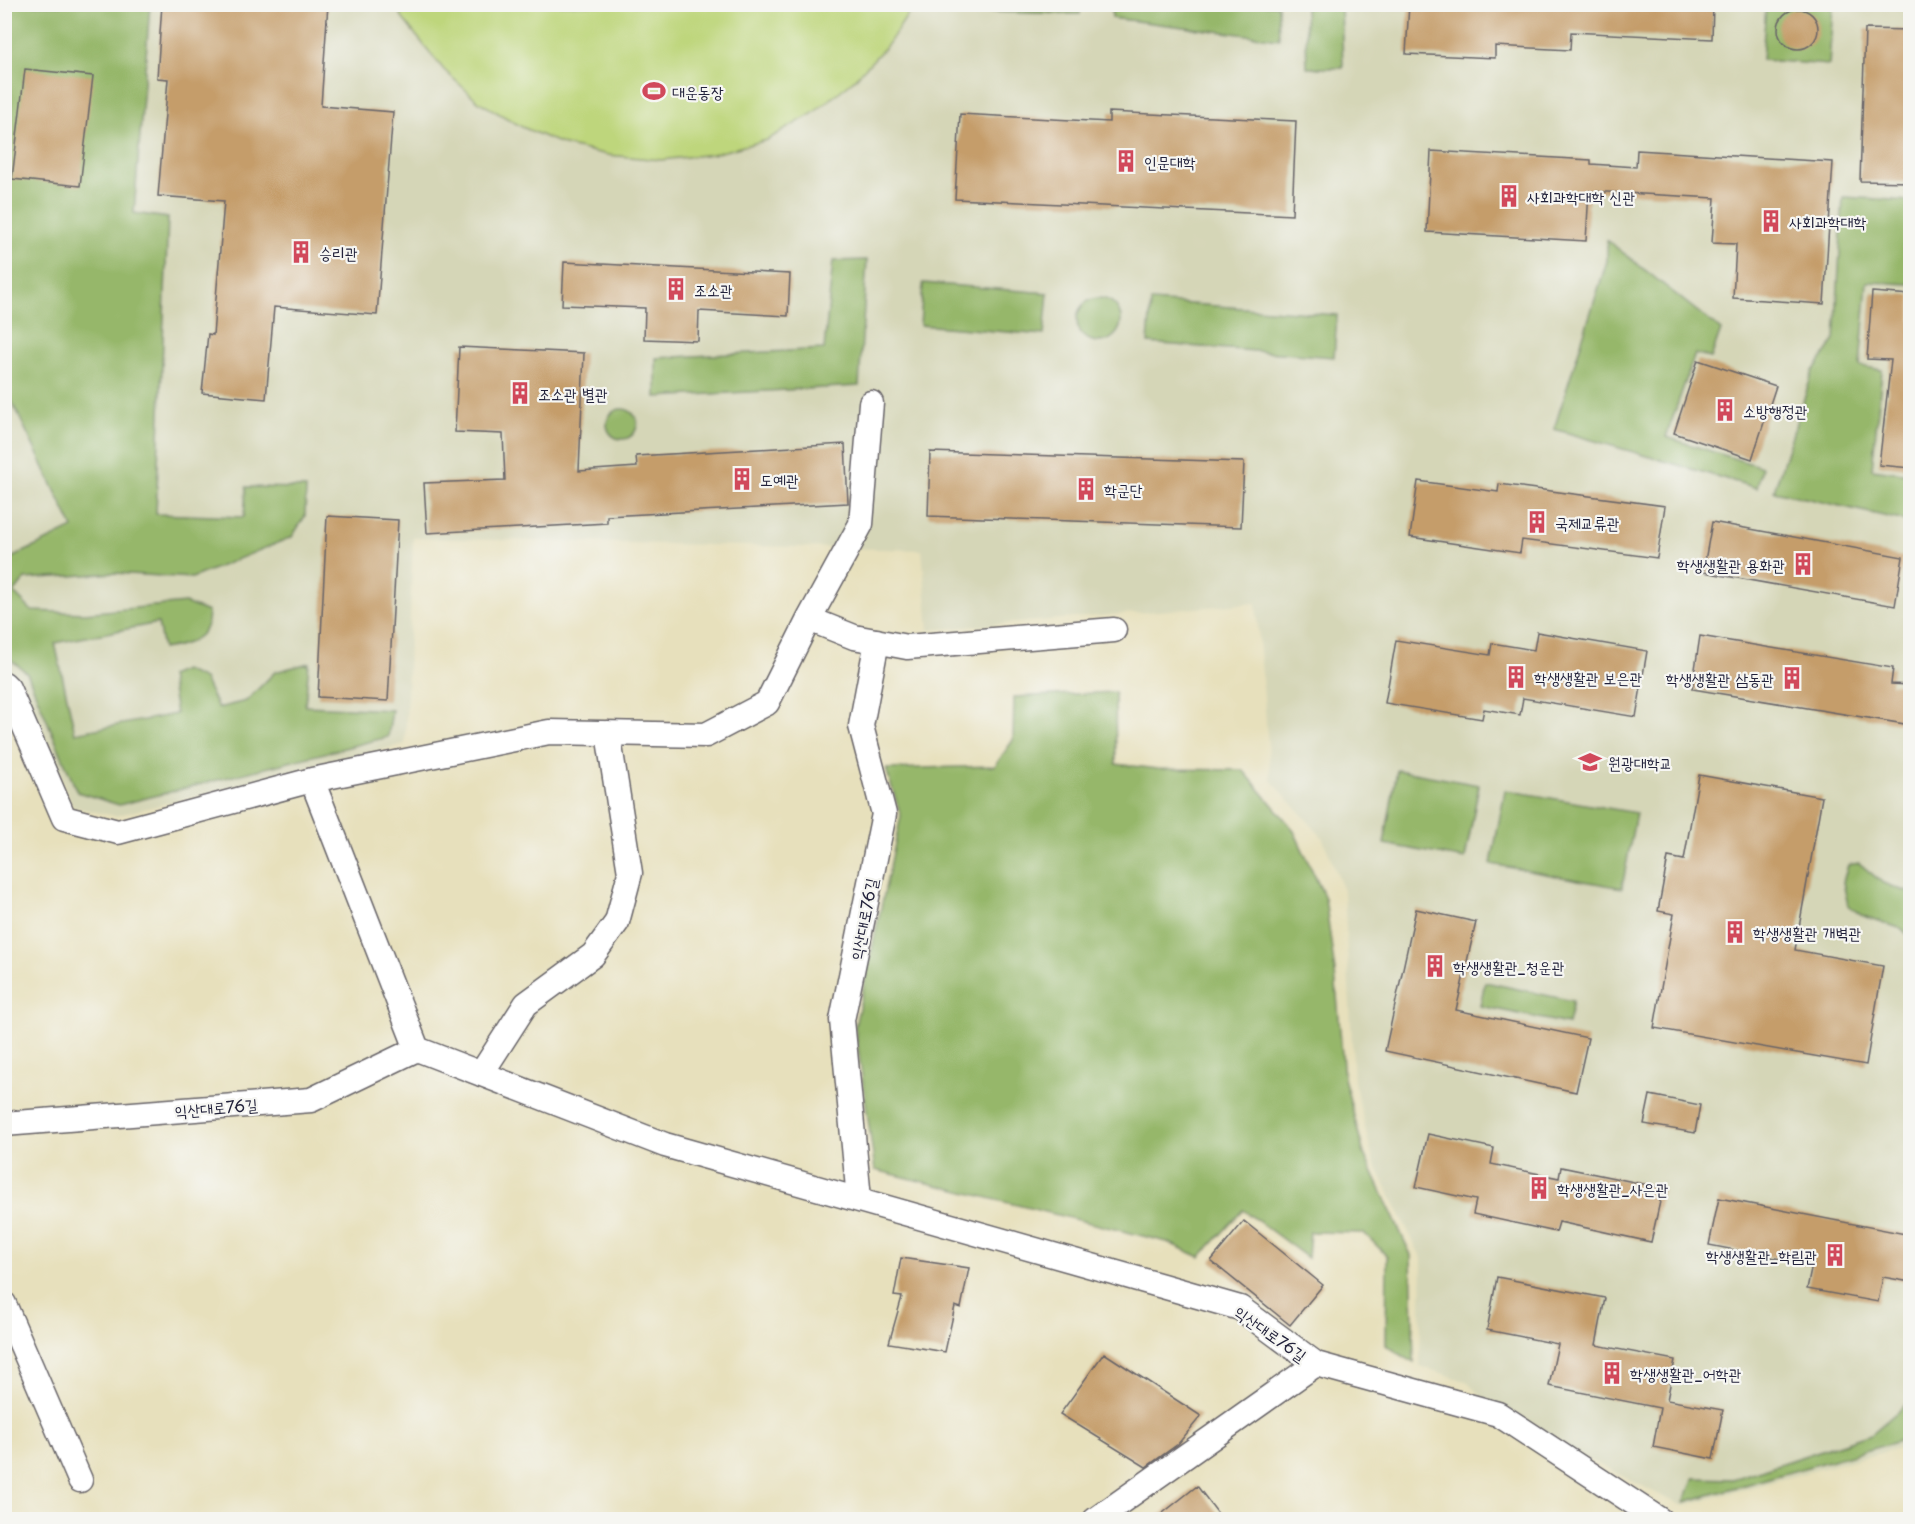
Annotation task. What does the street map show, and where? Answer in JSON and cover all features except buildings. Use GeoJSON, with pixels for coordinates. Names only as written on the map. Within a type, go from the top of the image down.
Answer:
{"type":"FeatureCollection","features":[{"type":"Feature","properties":{"kind":"street"},"geometry":{"type":"LineString","coordinates":[[4,684],[8,688],[64,818],[118,832],[312,780],[549,732],[706,735],[767,703],[809,619],[861,524],[871,403]]}},
{"type":"Feature","properties":{"kind":"street"},"geometry":{"type":"LineString","coordinates":[[809,619],[854,637],[907,647],[1114,630]]}},
{"type":"Feature","properties":{"kind":"street","name":"익산대로76길"},"geometry":{"type":"LineString","coordinates":[[859,1199],[842,1020],[884,814],[861,726],[877,641]]}},
{"type":"Feature","properties":{"kind":"street"},"geometry":{"type":"LineString","coordinates":[[481,1074],[526,1004],[593,955],[617,922],[630,873],[608,733]]}},
{"type":"Feature","properties":{"kind":"street"},"geometry":{"type":"LineString","coordinates":[[312,780],[417,1049]]}},
{"type":"Feature","properties":{"kind":"street","name":"익산대로76길"},"geometry":{"type":"LineString","coordinates":[[4,1124],[311,1100],[417,1049],[665,1145],[1240,1308],[1316,1364],[1498,1414],[1660,1520]]}},
{"type":"Feature","properties":{"kind":"street"},"geometry":{"type":"LineString","coordinates":[[4,1304],[80,1480]]}},
{"type":"Feature","properties":{"kind":"street"},"geometry":{"type":"LineString","coordinates":[[1095,1520],[1316,1364]]}},
{"type":"Feature","properties":{"kind":"shaded area","name":"원광대학교"},"geometry":{"type":"Polygon","coordinates":[[[5,5],[1910,5],[1910,1445],[1682,1506],[1498,1414],[1468,1382],[1420,1366],[1422,1259],[1373,1160],[1354,1082],[1344,891],[1322,837],[1271,780],[1256,603],[929,630],[922,550],[413,538],[405,744],[115,816],[73,807],[21,679],[5,669],[5,5]]]}},
{"type":"Feature","properties":{"kind":"green space"},"geometry":{"type":"Polygon","coordinates":[[[5,5],[150,5],[134,213],[168,218],[156,514],[244,517],[246,487],[306,488],[305,516],[292,537],[192,578],[114,573],[25,579],[14,593],[32,611],[85,613],[185,603],[208,612],[206,627],[199,637],[188,643],[169,648],[163,649],[158,623],[55,643],[75,733],[176,714],[170,676],[184,670],[204,679],[218,708],[246,701],[275,672],[309,663],[305,706],[392,710],[388,737],[119,805],[77,792],[27,673],[5,655],[5,561],[73,528],[5,387],[5,5]]]}},
{"type":"Feature","properties":{"kind":"green space","name":"대운동장"},"geometry":{"type":"Polygon","coordinates":[[[396,5],[914,5],[889,43],[854,80],[812,114],[767,140],[713,154],[661,160],[608,155],[564,145],[522,127],[479,102],[444,70],[403,19],[396,5]]]}},
{"type":"Feature","properties":{"kind":"green space"},"geometry":{"type":"Polygon","coordinates":[[[988,5],[1081,5],[1080,14],[988,12],[988,5]]]}},
{"type":"Feature","properties":{"kind":"green space"},"geometry":{"type":"Polygon","coordinates":[[[1112,5],[1278,5],[1279,39],[1112,18],[1112,5]]]}},
{"type":"Feature","properties":{"kind":"green space"},"geometry":{"type":"Polygon","coordinates":[[[1305,5],[1341,5],[1343,68],[1307,68],[1305,5]]]}},
{"type":"Feature","properties":{"kind":"green space"},"geometry":{"type":"Polygon","coordinates":[[[1766,5],[1833,5],[1829,65],[1762,60],[1766,5]]]}},
{"type":"Feature","properties":{"kind":"green space"},"geometry":{"type":"Polygon","coordinates":[[[1843,197],[1910,201],[1910,284],[1867,282],[1860,366],[1882,370],[1872,469],[1910,474],[1910,522],[1774,491],[1813,371],[1835,340],[1843,197]]]}},
{"type":"Feature","properties":{"kind":"green space"},"geometry":{"type":"Polygon","coordinates":[[[1607,240],[1721,330],[1711,358],[1695,354],[1666,437],[1762,467],[1757,488],[1554,429],[1607,261],[1607,240]]]}},
{"type":"Feature","properties":{"kind":"green space"},"geometry":{"type":"Polygon","coordinates":[[[867,260],[859,386],[656,397],[656,358],[824,349],[833,261],[867,260]]]}},
{"type":"Feature","properties":{"kind":"green space"},"geometry":{"type":"Polygon","coordinates":[[[923,283],[1048,293],[1044,335],[920,325],[923,283]]]}},
{"type":"Feature","properties":{"kind":"green space"},"geometry":{"type":"Polygon","coordinates":[[[1099,298],[1115,304],[1121,320],[1115,336],[1099,342],[1083,336],[1077,320],[1083,304],[1099,298]]]}},
{"type":"Feature","properties":{"kind":"green space"},"geometry":{"type":"Polygon","coordinates":[[[1151,301],[1337,315],[1334,357],[1148,343],[1151,301]]]}},
{"type":"Feature","properties":{"kind":"green space"},"geometry":{"type":"Polygon","coordinates":[[[622,409],[633,413],[637,424],[633,435],[622,439],[611,435],[607,424],[611,413],[622,409]]]}},
{"type":"Feature","properties":{"kind":"green space"},"geometry":{"type":"Polygon","coordinates":[[[1115,692],[1116,764],[1158,769],[1243,770],[1293,829],[1325,898],[1335,972],[1344,1078],[1364,1154],[1411,1255],[1414,1363],[1386,1345],[1387,1256],[1364,1233],[1310,1232],[1308,1258],[1243,1210],[1200,1257],[1167,1242],[875,1170],[855,1026],[901,816],[886,769],[995,766],[1013,740],[1014,697],[1115,692]]]}},
{"type":"Feature","properties":{"kind":"green space"},"geometry":{"type":"Polygon","coordinates":[[[1397,770],[1479,785],[1465,859],[1384,844],[1397,770]]]}},
{"type":"Feature","properties":{"kind":"green space"},"geometry":{"type":"Polygon","coordinates":[[[1505,790],[1636,813],[1622,888],[1491,864],[1505,790]]]}},
{"type":"Feature","properties":{"kind":"green space"},"geometry":{"type":"Polygon","coordinates":[[[1859,863],[1883,883],[1910,893],[1910,937],[1902,929],[1861,915],[1848,905],[1843,882],[1848,865],[1859,863]]]}},
{"type":"Feature","properties":{"kind":"green space"},"geometry":{"type":"Polygon","coordinates":[[[1485,982],[1573,1001],[1568,1024],[1480,1006],[1485,982]]]}},
{"type":"Feature","properties":{"kind":"green space"},"geometry":{"type":"Polygon","coordinates":[[[1910,1401],[1910,1438],[1684,1502],[1694,1478],[1733,1479],[1871,1434],[1910,1401]]]}},
{"type":"Feature","properties":{"kind":"place","name":"대운동장"},"geometry":{"type":"Point","coordinates":[654,91]}},
{"type":"Feature","properties":{"kind":"place","name":"인문대학"},"geometry":{"type":"Point","coordinates":[1126,161]}},
{"type":"Feature","properties":{"kind":"place","name":"사회과학대학 신관"},"geometry":{"type":"Point","coordinates":[1509,196]}},
{"type":"Feature","properties":{"kind":"place","name":"사회과학대학"},"geometry":{"type":"Point","coordinates":[1771,221]}},
{"type":"Feature","properties":{"kind":"place","name":"승리관"},"geometry":{"type":"Point","coordinates":[301,252]}},
{"type":"Feature","properties":{"kind":"place","name":"조소관"},"geometry":{"type":"Point","coordinates":[676,289]}},
{"type":"Feature","properties":{"kind":"place","name":"조소관 별관"},"geometry":{"type":"Point","coordinates":[520,393]}},
{"type":"Feature","properties":{"kind":"place","name":"소방행정관"},"geometry":{"type":"Point","coordinates":[1725,410]}},
{"type":"Feature","properties":{"kind":"place","name":"도예관"},"geometry":{"type":"Point","coordinates":[742,479]}},
{"type":"Feature","properties":{"kind":"place","name":"학군단"},"geometry":{"type":"Point","coordinates":[1086,489]}},
{"type":"Feature","properties":{"kind":"place","name":"국제교류관"},"geometry":{"type":"Point","coordinates":[1537,522]}},
{"type":"Feature","properties":{"kind":"place","name":"학생생활관 용화관"},"geometry":{"type":"Point","coordinates":[1803,564]}},
{"type":"Feature","properties":{"kind":"place","name":"학생생활관 보은관"},"geometry":{"type":"Point","coordinates":[1516,677]}},
{"type":"Feature","properties":{"kind":"place","name":"학생생활관 삼동관"},"geometry":{"type":"Point","coordinates":[1792,678]}},
{"type":"Feature","properties":{"kind":"place","name":"원광대학교"},"geometry":{"type":"Point","coordinates":[1590,762]}},
{"type":"Feature","properties":{"kind":"place","name":"학생생활관 개벽관"},"geometry":{"type":"Point","coordinates":[1735,932]}},
{"type":"Feature","properties":{"kind":"place","name":"학생생활관_청운관"},"geometry":{"type":"Point","coordinates":[1435,966]}},
{"type":"Feature","properties":{"kind":"place","name":"학생생활관_사은관"},"geometry":{"type":"Point","coordinates":[1539,1188]}},
{"type":"Feature","properties":{"kind":"place","name":"학생생활관_학림관"},"geometry":{"type":"Point","coordinates":[1835,1255]}},
{"type":"Feature","properties":{"kind":"place","name":"학생생활관_어학관"},"geometry":{"type":"Point","coordinates":[1612,1373]}}]}
